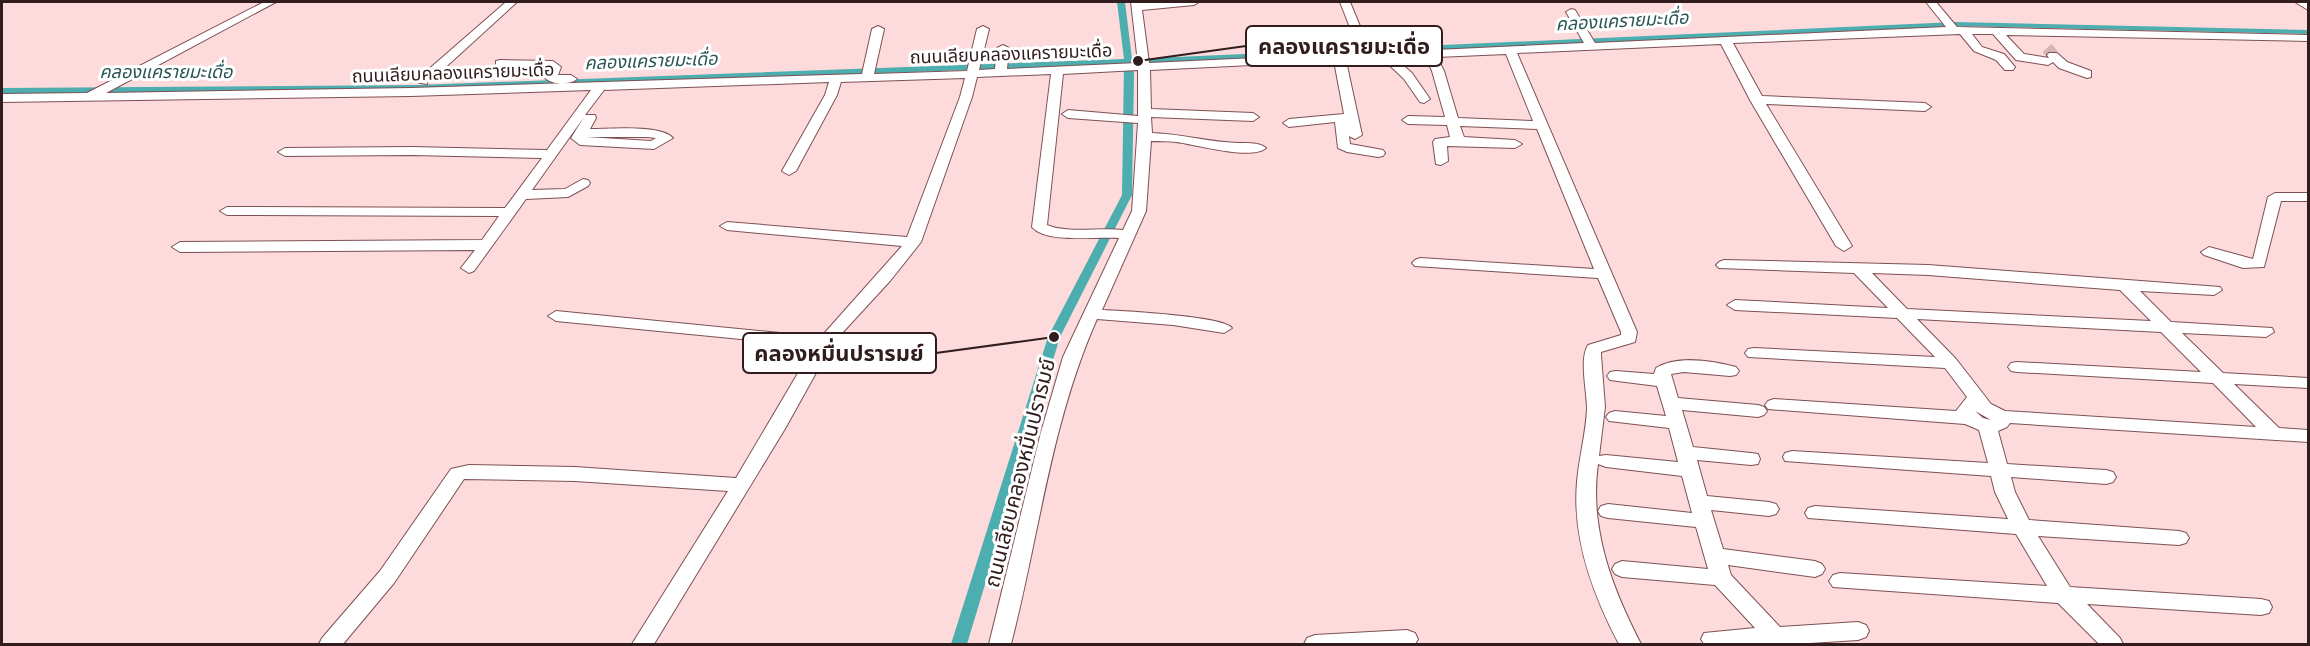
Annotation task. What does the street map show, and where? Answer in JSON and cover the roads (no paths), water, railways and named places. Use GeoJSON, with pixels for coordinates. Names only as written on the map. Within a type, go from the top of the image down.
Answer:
{"type":"FeatureCollection","features":[{"type":"Feature","properties":{"kind":"street"},"geometry":{"type":"LineString","coordinates":[[97,92],[272,2]]}},
{"type":"Feature","properties":{"kind":"street"},"geometry":{"type":"LineString","coordinates":[[416,88],[435,75],[433,72],[512,2]]}},
{"type":"Feature","properties":{"kind":"street"},"geometry":{"type":"LineString","coordinates":[[1137,4],[1194,2]]}},
{"type":"Feature","properties":{"kind":"street"},"geometry":{"type":"LineString","coordinates":[[1345,2],[1365,53]]}},
{"type":"Feature","properties":{"kind":"street"},"geometry":{"type":"LineString","coordinates":[[1931,2],[1978,49],[2000,57],[2009,68]]}},
{"type":"Feature","properties":{"kind":"street"},"geometry":{"type":"LineString","coordinates":[[2300,2],[2308,7]]}},
{"type":"Feature","properties":{"kind":"street","name":"ถนนเลียบคลองหมื่นปรารมย์"},"geometry":{"type":"LineString","coordinates":[[1000,645],[1050,432],[1072,357],[1091,314],[1115,234],[1139,211],[1142,196],[1138,122],[1137,4]]}},
{"type":"Feature","properties":{"kind":"street"},"geometry":{"type":"LineString","coordinates":[[1571,12],[1588,41]]}},
{"type":"Feature","properties":{"kind":"street","name":"ถนนเลียบคลองแครายมะเดื่อ"},"geometry":{"type":"LineString","coordinates":[[2,98],[97,92],[416,88],[836,78],[867,73],[1001,69],[1057,70],[1339,58],[1365,53],[1386,56],[1510,50],[1588,41],[1725,40],[1954,27],[2308,38]]}},
{"type":"Feature","properties":{"kind":"street"},"geometry":{"type":"LineString","coordinates":[[867,73],[878,29]]}},
{"type":"Feature","properties":{"kind":"street"},"geometry":{"type":"LineString","coordinates":[[643,645],[825,342],[884,279],[913,242],[937,179],[973,70],[983,29]]}},
{"type":"Feature","properties":{"kind":"street"},"geometry":{"type":"LineString","coordinates":[[1995,30],[2020,57],[2049,55]]}},
{"type":"Feature","properties":{"kind":"street"},"geometry":{"type":"LineString","coordinates":[[2033,31],[2049,55],[2063,65],[2086,74]]}},
{"type":"Feature","properties":{"kind":"street"},"geometry":{"type":"LineString","coordinates":[[1528,38],[1588,41]]}},
{"type":"Feature","properties":{"kind":"street"},"geometry":{"type":"LineString","coordinates":[[1725,40],[1756,100],[1844,246]]}},
{"type":"Feature","properties":{"kind":"street"},"geometry":{"type":"LineString","coordinates":[[1001,69],[1003,48]]}},
{"type":"Feature","properties":{"kind":"street"},"geometry":{"type":"LineString","coordinates":[[1510,50],[1629,332],[1629,338],[1594,349],[1592,355],[1596,422],[1586,490],[1591,547],[1598,576],[1630,645]]}},
{"type":"Feature","properties":{"kind":"street"},"geometry":{"type":"LineString","coordinates":[[1430,54],[1458,141]]}},
{"type":"Feature","properties":{"kind":"street"},"geometry":{"type":"LineString","coordinates":[[1386,56],[1408,76],[1424,99]]}},
{"type":"Feature","properties":{"kind":"street"},"geometry":{"type":"LineString","coordinates":[[1339,58],[1346,118],[1343,145],[1347,148],[1378,153]]}},
{"type":"Feature","properties":{"kind":"street"},"geometry":{"type":"LineString","coordinates":[[500,64],[553,65],[555,67],[552,79],[612,83],[671,76]]}},
{"type":"Feature","properties":{"kind":"street"},"geometry":{"type":"LineString","coordinates":[[1057,70],[1054,113],[1039,227],[1054,233],[1115,234]]}},
{"type":"Feature","properties":{"kind":"street"},"geometry":{"type":"LineString","coordinates":[[789,171],[831,94],[836,78]]}},
{"type":"Feature","properties":{"kind":"street"},"geometry":{"type":"LineString","coordinates":[[610,138],[580,132],[612,83]]}},
{"type":"Feature","properties":{"kind":"street"},"geometry":{"type":"LineString","coordinates":[[469,268],[551,154],[612,83]]}},
{"type":"Feature","properties":{"kind":"street"},"geometry":{"type":"LineString","coordinates":[[1756,100],[1925,107]]}},
{"type":"Feature","properties":{"kind":"street"},"geometry":{"type":"LineString","coordinates":[[1780,101],[1789,115]]}},
{"type":"Feature","properties":{"kind":"street"},"geometry":{"type":"LineString","coordinates":[[1068,114],[1138,122],[1253,117]]}},
{"type":"Feature","properties":{"kind":"street"},"geometry":{"type":"LineString","coordinates":[[1288,123],[1346,118]]}},
{"type":"Feature","properties":{"kind":"street"},"geometry":{"type":"LineString","coordinates":[[1346,118],[1355,135]]}},
{"type":"Feature","properties":{"kind":"street"},"geometry":{"type":"LineString","coordinates":[[1408,120],[1542,125]]}},
{"type":"Feature","properties":{"kind":"street"},"geometry":{"type":"LineString","coordinates":[[1138,122],[1176,138],[1218,146],[1259,148]]}},
{"type":"Feature","properties":{"kind":"street"},"geometry":{"type":"LineString","coordinates":[[1440,161],[1440,142],[1515,144]]}},
{"type":"Feature","properties":{"kind":"street"},"geometry":{"type":"LineString","coordinates":[[285,152],[412,151],[551,154]]}},
{"type":"Feature","properties":{"kind":"street"},"geometry":{"type":"LineString","coordinates":[[522,195],[568,193],[583,183]]}},
{"type":"Feature","properties":{"kind":"street"},"geometry":{"type":"LineString","coordinates":[[2209,252],[2259,264],[2276,197],[2308,197]]}},
{"type":"Feature","properties":{"kind":"street"},"geometry":{"type":"LineString","coordinates":[[227,211],[510,212]]}},
{"type":"Feature","properties":{"kind":"street"},"geometry":{"type":"LineString","coordinates":[[727,226],[913,242]]}},
{"type":"Feature","properties":{"kind":"street"},"geometry":{"type":"LineString","coordinates":[[180,247],[486,245]]}},
{"type":"Feature","properties":{"kind":"street"},"geometry":{"type":"LineString","coordinates":[[1420,263],[1606,274]]}},
{"type":"Feature","properties":{"kind":"street"},"geometry":{"type":"LineString","coordinates":[[1724,266],[1928,270],[2126,286],[2214,290]]}},
{"type":"Feature","properties":{"kind":"street"},"geometry":{"type":"LineString","coordinates":[[1858,269],[1950,363],[1985,417],[2005,492],[2022,527],[2064,595],[2112,645]]}},
{"type":"Feature","properties":{"kind":"street"},"geometry":{"type":"LineString","coordinates":[[2126,286],[2274,434]]}},
{"type":"Feature","properties":{"kind":"street"},"geometry":{"type":"LineString","coordinates":[[1735,305],[2266,332]]}},
{"type":"Feature","properties":{"kind":"street"},"geometry":{"type":"LineString","coordinates":[[1091,314],[1173,320],[1224,328]]}},
{"type":"Feature","properties":{"kind":"street"},"geometry":{"type":"LineString","coordinates":[[556,316],[825,342]]}},
{"type":"Feature","properties":{"kind":"street"},"geometry":{"type":"LineString","coordinates":[[1754,353],[1950,363]]}},
{"type":"Feature","properties":{"kind":"street"},"geometry":{"type":"LineString","coordinates":[[1730,371],[1676,366],[1666,368],[1662,372],[1721,578],[1778,639]]}},
{"type":"Feature","properties":{"kind":"street"},"geometry":{"type":"LineString","coordinates":[[2017,367],[2308,383]]}},
{"type":"Feature","properties":{"kind":"street"},"geometry":{"type":"LineString","coordinates":[[1616,376],[1665,381]]}},
{"type":"Feature","properties":{"kind":"street"},"geometry":{"type":"LineString","coordinates":[[1671,403],[1985,417],[2308,436]]}},
{"type":"Feature","properties":{"kind":"street"},"geometry":{"type":"LineString","coordinates":[[1615,417],[1677,423]]}},
{"type":"Feature","properties":{"kind":"street"},"geometry":{"type":"LineString","coordinates":[[1792,457],[2106,477]]}},
{"type":"Feature","properties":{"kind":"street"},"geometry":{"type":"LineString","coordinates":[[1606,461],[1751,459]]}},
{"type":"Feature","properties":{"kind":"street"},"geometry":{"type":"LineString","coordinates":[[330,645],[387,577],[459,474],[469,472],[575,474],[740,485]]}},
{"type":"Feature","properties":{"kind":"street"},"geometry":{"type":"LineString","coordinates":[[1608,511],[1702,512],[1769,509]]}},
{"type":"Feature","properties":{"kind":"street"},"geometry":{"type":"LineString","coordinates":[[1815,513],[2179,538]]}},
{"type":"Feature","properties":{"kind":"street"},"geometry":{"type":"LineString","coordinates":[[1715,556],[1815,568]]}},
{"type":"Feature","properties":{"kind":"street"},"geometry":{"type":"LineString","coordinates":[[1622,569],[1721,578]]}},
{"type":"Feature","properties":{"kind":"street"},"geometry":{"type":"LineString","coordinates":[[1840,581],[2261,607]]}},
{"type":"Feature","properties":{"kind":"street"},"geometry":{"type":"LineString","coordinates":[[1712,639],[1778,639],[1858,631]]}},
{"type":"Feature","properties":{"kind":"street"},"geometry":{"type":"LineString","coordinates":[[1327,644],[1407,639]]}},
{"type":"Feature","properties":{"kind":"waterway"},"geometry":{"type":"LineString","coordinates":[[1121,2],[1128,61]]}},
{"type":"Feature","properties":{"kind":"waterway","name":"คลองแครายมะเดื่อ"},"geometry":{"type":"LineString","coordinates":[[1128,61],[1956,24],[2308,32]]}},
{"type":"Feature","properties":{"kind":"waterway","name":"คลองแครายมะเดื่อ"},"geometry":{"type":"LineString","coordinates":[[2,91],[418,88],[1128,61]]}},
{"type":"Feature","properties":{"kind":"waterway"},"geometry":{"type":"LineString","coordinates":[[959,644],[1054,337],[1127,195],[1130,75],[1128,61]]}},
{"type":"Feature","properties":{"kind":"tunnel"},"geometry":{"type":"LineString","coordinates":[[2047,48],[2053,55]]}},
{"type":"Feature","properties":{"kind":"place","name":"คลองแครายมะเดื่อ"},"geometry":{"type":"Point","coordinates":[1138,61]}},
{"type":"Feature","properties":{"kind":"place","name":"คลองหมื่นปรารมย์"},"geometry":{"type":"Point","coordinates":[1054,337]}}]}
